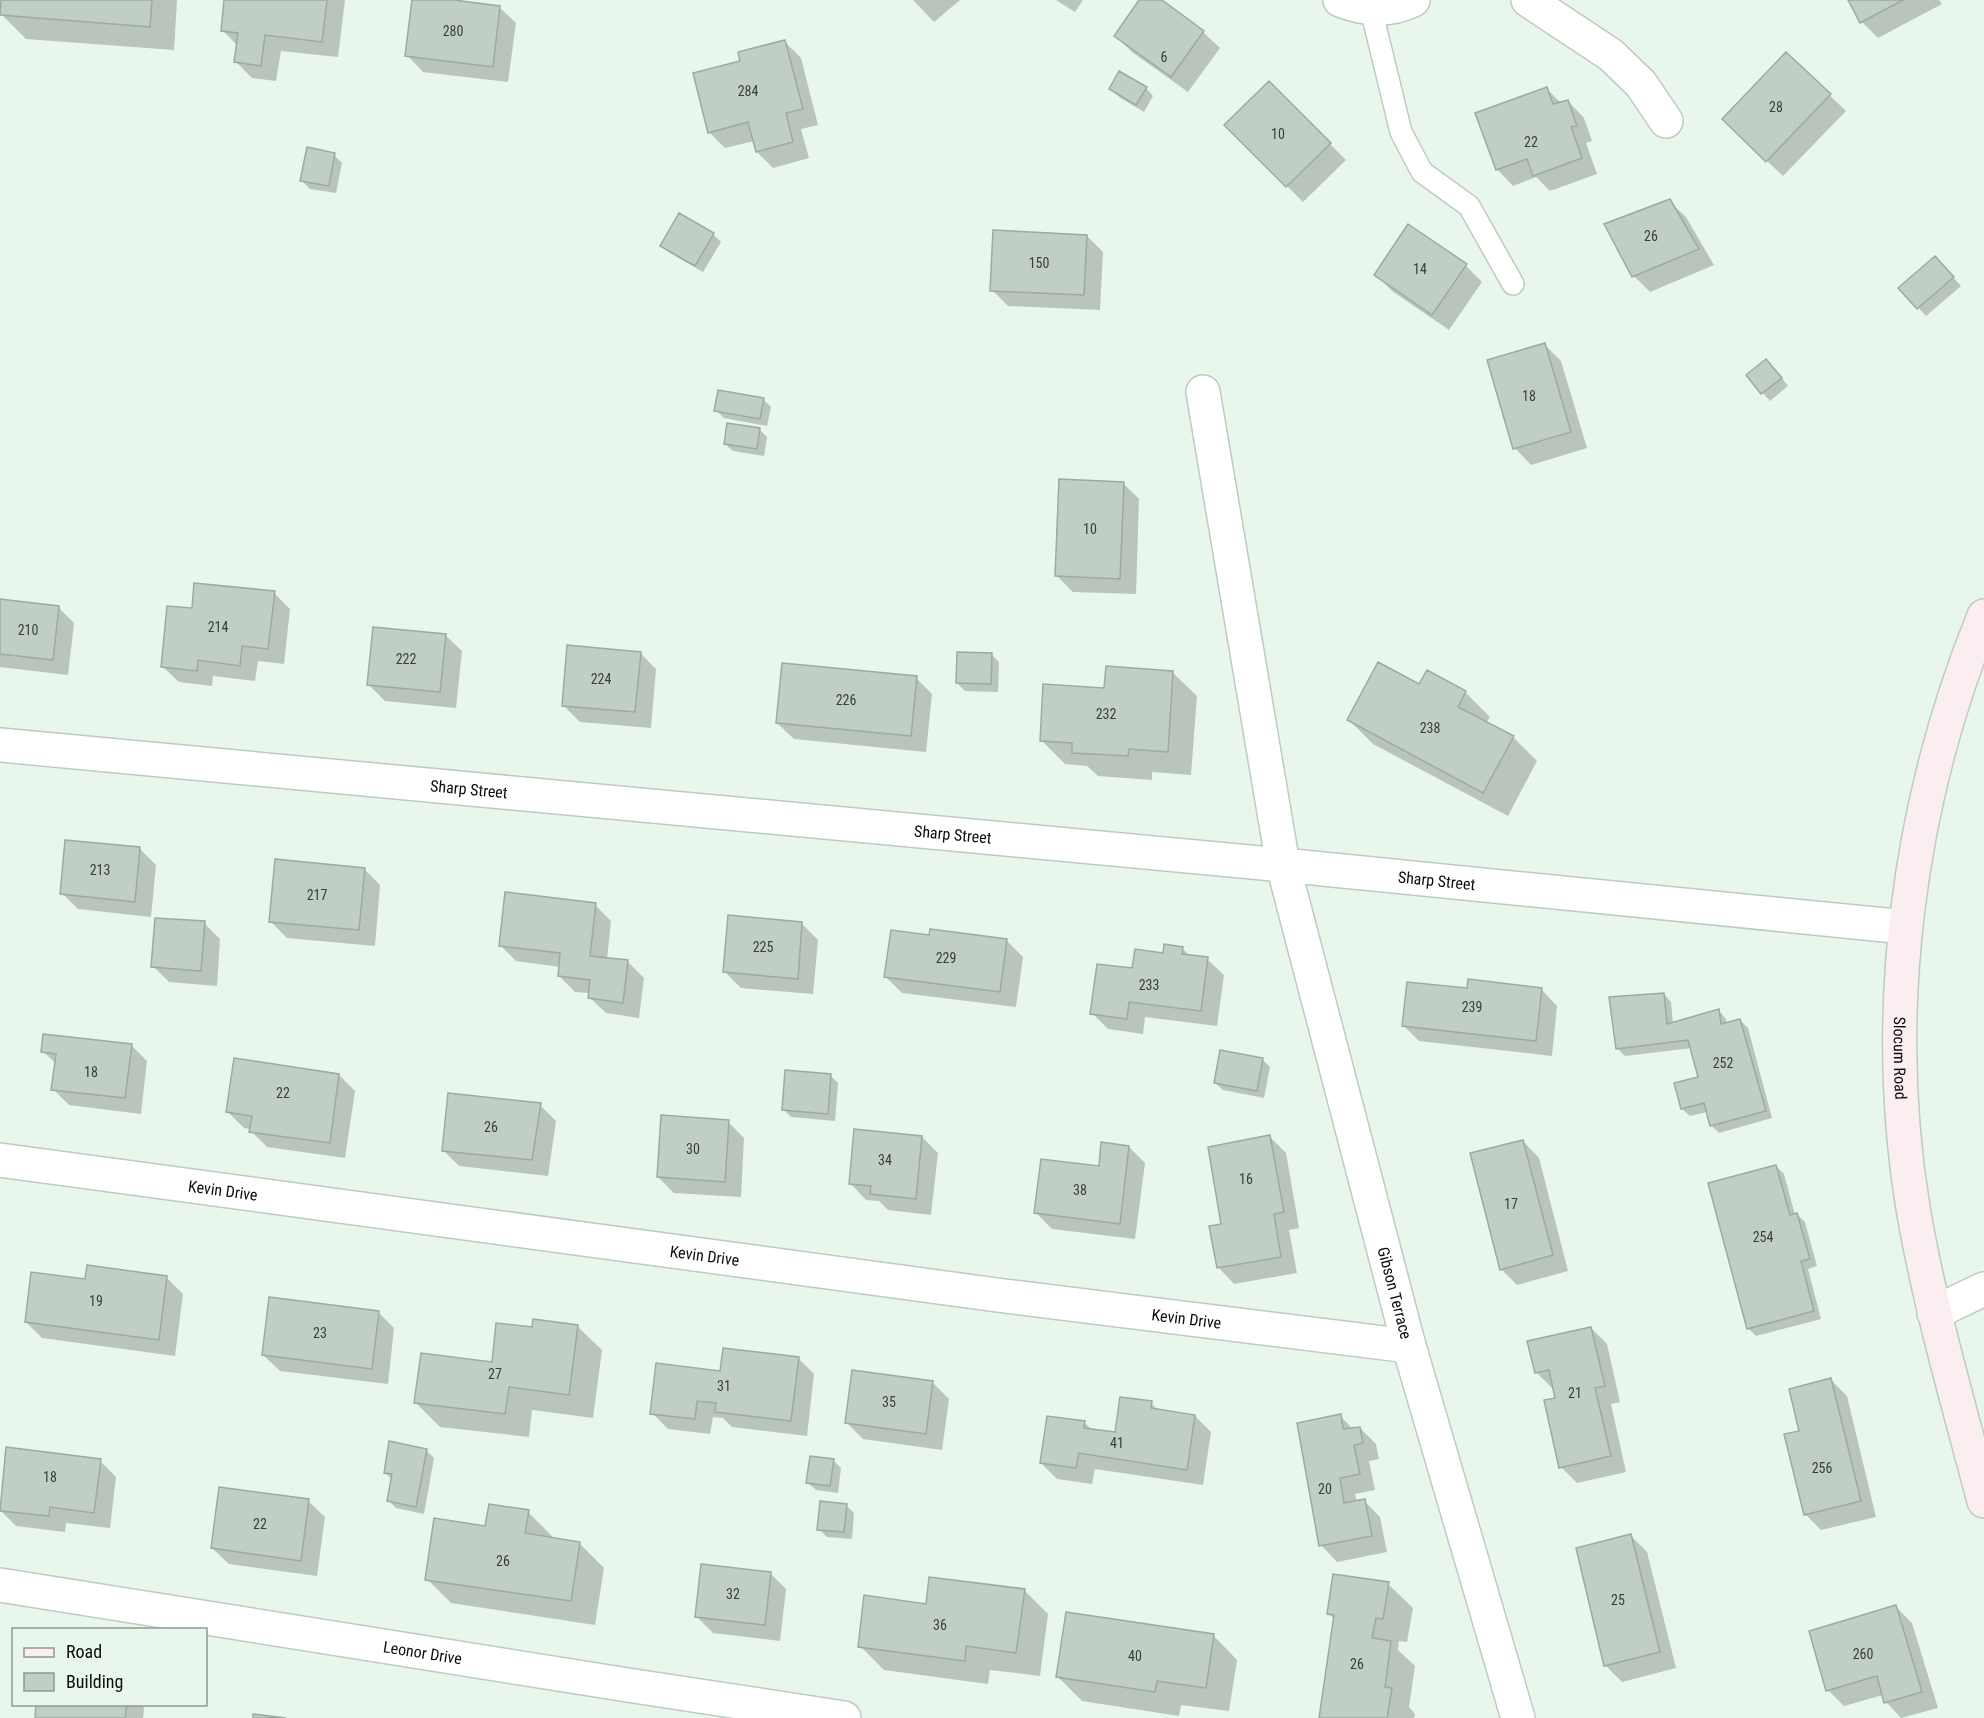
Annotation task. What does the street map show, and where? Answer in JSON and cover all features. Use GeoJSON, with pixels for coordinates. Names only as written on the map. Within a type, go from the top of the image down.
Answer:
{"type":"FeatureCollection","features":[{"type":"Feature","properties":{"kind":"main road","name":"Slocum Road"},"geometry":{"type":"LineString","coordinates":[[1984,616],[1953,704],[1935,769],[1915,863],[1905,927],[1900,1015],[1903,1113],[1914,1212],[1934,1312],[1984,1501]]}},
{"type":"Feature","properties":{"kind":"street"},"geometry":{"type":"LineString","coordinates":[[1356,5],[1390,8],[1413,0]]}},
{"type":"Feature","properties":{"kind":"street"},"geometry":{"type":"LineString","coordinates":[[1528,0],[1611,55],[1641,84],[1666,121]]}},
{"type":"Feature","properties":{"kind":"street","name":"Gibson Terrace"},"geometry":{"type":"LineString","coordinates":[[1203,392],[1283,865],[1409,1346],[1518,1718]]}},
{"type":"Feature","properties":{"kind":"street","name":"Sharp Street"},"geometry":{"type":"LineString","coordinates":[[0,745],[1283,865],[1905,927]]}},
{"type":"Feature","properties":{"kind":"street","name":"Kevin Drive"},"geometry":{"type":"LineString","coordinates":[[0,1160],[997,1295],[1409,1346]]}},
{"type":"Feature","properties":{"kind":"street"},"geometry":{"type":"LineString","coordinates":[[1934,1312],[1984,1289]]}},
{"type":"Feature","properties":{"kind":"street","name":"Leonor Drive"},"geometry":{"type":"LineString","coordinates":[[0,1585],[844,1718]]}},
{"type":"Feature","properties":{"kind":"lane"},"geometry":{"type":"LineString","coordinates":[[1356,5],[1401,132],[1422,172],[1469,206],[1513,284]]}},
{"type":"Feature","properties":{"kind":"building"},"geometry":{"type":"Polygon","coordinates":[[[1,0],[152,0],[150,27],[0,15],[1,0]]]}},
{"type":"Feature","properties":{"kind":"building"},"geometry":{"type":"Polygon","coordinates":[[[224,0],[327,0],[322,42],[265,35],[261,66],[234,62],[238,33],[221,31],[224,0]]]}},
{"type":"Feature","properties":{"kind":"building"},"geometry":{"type":"Polygon","coordinates":[[[412,0],[454,0],[500,6],[493,67],[405,56],[412,0]]]}},
{"type":"Feature","properties":{"kind":"building"},"geometry":{"type":"Polygon","coordinates":[[[1139,0],[1162,0],[1204,31],[1171,77],[1114,36],[1139,0]]]}},
{"type":"Feature","properties":{"kind":"building"},"geometry":{"type":"Polygon","coordinates":[[[1848,0],[1903,0],[1860,23],[1848,0]]]}},
{"type":"Feature","properties":{"kind":"building"},"geometry":{"type":"Polygon","coordinates":[[[785,40],[803,109],[786,113],[793,142],[756,152],[748,122],[708,133],[693,73],[740,61],[738,52],[785,40]]]}},
{"type":"Feature","properties":{"kind":"building"},"geometry":{"type":"Polygon","coordinates":[[[1786,52],[1831,94],[1766,162],[1722,119],[1786,52]]]}},
{"type":"Feature","properties":{"kind":"building"},"geometry":{"type":"Polygon","coordinates":[[[1119,71],[1147,87],[1136,105],[1109,89],[1119,71]]]}},
{"type":"Feature","properties":{"kind":"building"},"geometry":{"type":"Polygon","coordinates":[[[1269,81],[1331,143],[1286,187],[1224,125],[1269,81]]]}},
{"type":"Feature","properties":{"kind":"building"},"geometry":{"type":"Polygon","coordinates":[[[1547,87],[1553,104],[1568,100],[1577,126],[1571,127],[1582,158],[1533,176],[1527,159],[1496,170],[1475,113],[1547,87]]]}},
{"type":"Feature","properties":{"kind":"building"},"geometry":{"type":"Polygon","coordinates":[[[307,147],[335,153],[329,186],[300,181],[307,147]]]}},
{"type":"Feature","properties":{"kind":"building"},"geometry":{"type":"Polygon","coordinates":[[[1670,199],[1699,249],[1632,277],[1604,224],[1670,199]]]}},
{"type":"Feature","properties":{"kind":"building"},"geometry":{"type":"Polygon","coordinates":[[[679,213],[714,233],[695,266],[660,246],[679,213]]]}},
{"type":"Feature","properties":{"kind":"building"},"geometry":{"type":"Polygon","coordinates":[[[1408,224],[1467,264],[1432,315],[1374,275],[1408,224]]]}},
{"type":"Feature","properties":{"kind":"building"},"geometry":{"type":"Polygon","coordinates":[[[993,230],[1087,235],[1084,295],[990,291],[993,230]]]}},
{"type":"Feature","properties":{"kind":"building"},"geometry":{"type":"Polygon","coordinates":[[[1935,256],[1954,277],[1917,309],[1898,288],[1935,256]]]}},
{"type":"Feature","properties":{"kind":"building"},"geometry":{"type":"Polygon","coordinates":[[[1545,343],[1571,432],[1513,449],[1487,360],[1545,343]]]}},
{"type":"Feature","properties":{"kind":"building"},"geometry":{"type":"Polygon","coordinates":[[[1766,359],[1782,378],[1761,394],[1746,375],[1766,359]]]}},
{"type":"Feature","properties":{"kind":"building"},"geometry":{"type":"Polygon","coordinates":[[[718,390],[764,398],[760,419],[714,411],[718,390]]]}},
{"type":"Feature","properties":{"kind":"building"},"geometry":{"type":"Polygon","coordinates":[[[727,423],[760,428],[757,449],[724,444],[727,423]]]}},
{"type":"Feature","properties":{"kind":"building"},"geometry":{"type":"Polygon","coordinates":[[[1059,479],[1124,482],[1120,579],[1055,576],[1059,479]]]}},
{"type":"Feature","properties":{"kind":"building"},"geometry":{"type":"Polygon","coordinates":[[[194,583],[275,591],[268,649],[242,646],[240,666],[198,660],[197,671],[161,667],[167,606],[192,608],[194,583]]]}},
{"type":"Feature","properties":{"kind":"building"},"geometry":{"type":"Polygon","coordinates":[[[0,599],[59,606],[53,660],[0,654],[0,599]]]}},
{"type":"Feature","properties":{"kind":"building"},"geometry":{"type":"Polygon","coordinates":[[[373,627],[446,634],[440,692],[367,685],[373,627]]]}},
{"type":"Feature","properties":{"kind":"building"},"geometry":{"type":"Polygon","coordinates":[[[567,645],[641,652],[635,712],[562,706],[567,645]]]}},
{"type":"Feature","properties":{"kind":"building"},"geometry":{"type":"Polygon","coordinates":[[[957,652],[992,653],[991,684],[956,683],[957,652]]]}},
{"type":"Feature","properties":{"kind":"building"},"geometry":{"type":"Polygon","coordinates":[[[1378,662],[1419,684],[1427,670],[1466,691],[1458,707],[1514,736],[1483,793],[1347,720],[1378,662]]]}},
{"type":"Feature","properties":{"kind":"building"},"geometry":{"type":"Polygon","coordinates":[[[782,663],[917,676],[911,736],[776,723],[782,663]]]}},
{"type":"Feature","properties":{"kind":"building"},"geometry":{"type":"Polygon","coordinates":[[[1106,666],[1173,671],[1168,752],[1129,749],[1128,756],[1072,753],[1072,743],[1040,741],[1043,684],[1104,688],[1106,666]]]}},
{"type":"Feature","properties":{"kind":"building"},"geometry":{"type":"Polygon","coordinates":[[[65,840],[140,847],[135,902],[60,894],[65,840]]]}},
{"type":"Feature","properties":{"kind":"building"},"geometry":{"type":"Polygon","coordinates":[[[275,859],[365,868],[359,930],[269,922],[275,859]]]}},
{"type":"Feature","properties":{"kind":"building"},"geometry":{"type":"Polygon","coordinates":[[[505,892],[596,903],[590,956],[628,960],[623,1003],[588,998],[590,980],[558,976],[560,953],[499,946],[505,892]]]}},
{"type":"Feature","properties":{"kind":"building"},"geometry":{"type":"Polygon","coordinates":[[[728,915],[802,922],[798,979],[723,972],[728,915]]]}},
{"type":"Feature","properties":{"kind":"building"},"geometry":{"type":"Polygon","coordinates":[[[155,918],[205,921],[201,971],[151,967],[155,918]]]}},
{"type":"Feature","properties":{"kind":"building"},"geometry":{"type":"Polygon","coordinates":[[[930,929],[1007,939],[1000,992],[884,977],[891,930],[929,935],[930,929]]]}},
{"type":"Feature","properties":{"kind":"building"},"geometry":{"type":"Polygon","coordinates":[[[1164,944],[1183,947],[1182,954],[1208,957],[1201,1011],[1129,1002],[1127,1019],[1090,1014],[1097,964],[1132,968],[1135,949],[1163,953],[1164,944]]]}},
{"type":"Feature","properties":{"kind":"building"},"geometry":{"type":"Polygon","coordinates":[[[1468,979],[1542,988],[1536,1041],[1402,1026],[1407,982],[1467,988],[1468,979]]]}},
{"type":"Feature","properties":{"kind":"building"},"geometry":{"type":"Polygon","coordinates":[[[1664,993],[1667,1024],[1719,1009],[1721,1024],[1740,1019],[1766,1111],[1710,1126],[1704,1103],[1681,1109],[1674,1083],[1698,1077],[1688,1040],[1616,1049],[1609,997],[1664,993]]]}},
{"type":"Feature","properties":{"kind":"building"},"geometry":{"type":"Polygon","coordinates":[[[43,1034],[132,1044],[125,1098],[51,1090],[56,1054],[41,1052],[43,1034]]]}},
{"type":"Feature","properties":{"kind":"building"},"geometry":{"type":"Polygon","coordinates":[[[1220,1050],[1263,1058],[1257,1091],[1214,1083],[1220,1050]]]}},
{"type":"Feature","properties":{"kind":"building"},"geometry":{"type":"Polygon","coordinates":[[[234,1058],[339,1074],[330,1143],[249,1132],[252,1116],[226,1112],[234,1058]]]}},
{"type":"Feature","properties":{"kind":"building"},"geometry":{"type":"Polygon","coordinates":[[[785,1070],[831,1074],[828,1114],[782,1110],[785,1070]]]}},
{"type":"Feature","properties":{"kind":"building"},"geometry":{"type":"Polygon","coordinates":[[[448,1093],[541,1103],[532,1160],[442,1151],[448,1093]]]}},
{"type":"Feature","properties":{"kind":"building"},"geometry":{"type":"Polygon","coordinates":[[[661,1115],[729,1120],[725,1182],[657,1177],[661,1115]]]}},
{"type":"Feature","properties":{"kind":"building"},"geometry":{"type":"Polygon","coordinates":[[[854,1129],[922,1136],[916,1199],[870,1194],[871,1186],[849,1184],[854,1129]]]}},
{"type":"Feature","properties":{"kind":"building"},"geometry":{"type":"Polygon","coordinates":[[[1270,1135],[1284,1212],[1274,1214],[1281,1257],[1217,1268],[1209,1226],[1221,1224],[1208,1147],[1270,1135]]]}},
{"type":"Feature","properties":{"kind":"building"},"geometry":{"type":"Polygon","coordinates":[[[1523,1140],[1553,1255],[1500,1270],[1470,1153],[1523,1140]]]}},
{"type":"Feature","properties":{"kind":"building"},"geometry":{"type":"Polygon","coordinates":[[[1101,1142],[1129,1146],[1120,1224],[1034,1213],[1041,1159],[1099,1166],[1101,1142]]]}},
{"type":"Feature","properties":{"kind":"building"},"geometry":{"type":"Polygon","coordinates":[[[1776,1165],[1790,1215],[1797,1213],[1810,1259],[1801,1261],[1814,1311],[1747,1329],[1708,1183],[1776,1165]]]}},
{"type":"Feature","properties":{"kind":"building"},"geometry":{"type":"Polygon","coordinates":[[[87,1265],[167,1276],[159,1340],[25,1322],[31,1272],[85,1279],[87,1265]]]}},
{"type":"Feature","properties":{"kind":"building"},"geometry":{"type":"Polygon","coordinates":[[[269,1297],[379,1311],[372,1369],[262,1355],[269,1297]]]}},
{"type":"Feature","properties":{"kind":"building"},"geometry":{"type":"Polygon","coordinates":[[[533,1319],[578,1325],[569,1395],[509,1387],[505,1414],[414,1403],[421,1353],[492,1362],[496,1323],[532,1327],[533,1319]]]}},
{"type":"Feature","properties":{"kind":"building"},"geometry":{"type":"Polygon","coordinates":[[[1591,1327],[1605,1386],[1595,1388],[1611,1456],[1559,1468],[1544,1400],[1555,1398],[1549,1370],[1535,1373],[1527,1341],[1591,1327]]]}},
{"type":"Feature","properties":{"kind":"building"},"geometry":{"type":"Polygon","coordinates":[[[723,1348],[799,1357],[791,1421],[715,1412],[716,1403],[697,1401],[695,1419],[650,1414],[656,1363],[720,1371],[723,1348]]]}},
{"type":"Feature","properties":{"kind":"building"},"geometry":{"type":"Polygon","coordinates":[[[852,1370],[933,1381],[926,1434],[845,1423],[852,1370]]]}},
{"type":"Feature","properties":{"kind":"building"},"geometry":{"type":"Polygon","coordinates":[[[1831,1378],[1861,1501],[1804,1515],[1784,1434],[1799,1431],[1789,1389],[1831,1378]]]}},
{"type":"Feature","properties":{"kind":"building"},"geometry":{"type":"Polygon","coordinates":[[[1120,1397],[1152,1401],[1151,1408],[1195,1415],[1187,1470],[1079,1453],[1076,1468],[1040,1463],[1047,1416],[1085,1421],[1084,1428],[1115,1432],[1120,1397]]]}},
{"type":"Feature","properties":{"kind":"building"},"geometry":{"type":"Polygon","coordinates":[[[1341,1414],[1343,1429],[1360,1427],[1363,1443],[1354,1445],[1360,1474],[1340,1478],[1344,1503],[1365,1499],[1372,1536],[1319,1546],[1297,1423],[1341,1414]]]}},
{"type":"Feature","properties":{"kind":"building"},"geometry":{"type":"Polygon","coordinates":[[[389,1441],[427,1449],[416,1507],[387,1501],[392,1474],[384,1473],[389,1441]]]}},
{"type":"Feature","properties":{"kind":"building"},"geometry":{"type":"Polygon","coordinates":[[[6,1447],[101,1459],[94,1513],[50,1507],[49,1516],[0,1511],[6,1447]]]}},
{"type":"Feature","properties":{"kind":"building"},"geometry":{"type":"Polygon","coordinates":[[[810,1456],[834,1459],[830,1486],[806,1483],[810,1456]]]}},
{"type":"Feature","properties":{"kind":"building"},"geometry":{"type":"Polygon","coordinates":[[[219,1487],[309,1499],[301,1561],[211,1548],[219,1487]]]}},
{"type":"Feature","properties":{"kind":"building"},"geometry":{"type":"Polygon","coordinates":[[[820,1501],[847,1504],[844,1532],[817,1530],[820,1501]]]}},
{"type":"Feature","properties":{"kind":"building"},"geometry":{"type":"Polygon","coordinates":[[[489,1504],[529,1510],[525,1533],[580,1542],[571,1601],[425,1580],[434,1518],[485,1526],[489,1504]]]}},
{"type":"Feature","properties":{"kind":"building"},"geometry":{"type":"Polygon","coordinates":[[[1631,1534],[1660,1652],[1604,1666],[1576,1548],[1631,1534]]]}},
{"type":"Feature","properties":{"kind":"building"},"geometry":{"type":"Polygon","coordinates":[[[701,1564],[771,1572],[765,1625],[695,1617],[701,1564]]]}},
{"type":"Feature","properties":{"kind":"building"},"geometry":{"type":"Polygon","coordinates":[[[1333,1574],[1389,1582],[1383,1619],[1376,1618],[1372,1638],[1391,1641],[1385,1687],[1392,1688],[1387,1718],[1319,1718],[1334,1615],[1327,1614],[1333,1574]]]}},
{"type":"Feature","properties":{"kind":"building"},"geometry":{"type":"Polygon","coordinates":[[[929,1577],[1025,1589],[1016,1653],[966,1646],[965,1661],[858,1647],[864,1595],[926,1604],[929,1577]]]}},
{"type":"Feature","properties":{"kind":"building"},"geometry":{"type":"Polygon","coordinates":[[[1896,1605],[1922,1692],[1884,1703],[1877,1676],[1826,1691],[1809,1631],[1896,1605]]]}},
{"type":"Feature","properties":{"kind":"building"},"geometry":{"type":"Polygon","coordinates":[[[1066,1612],[1214,1634],[1206,1688],[1157,1681],[1155,1692],[1056,1677],[1066,1612]]]}},
{"type":"Feature","properties":{"kind":"building"},"geometry":{"type":"Polygon","coordinates":[[[36,1706],[127,1706],[125,1718],[35,1718],[36,1706]]]}},
{"type":"Feature","properties":{"kind":"building"},"geometry":{"type":"Polygon","coordinates":[[[253,1714],[286,1718],[253,1718],[253,1714]]]}}]}
